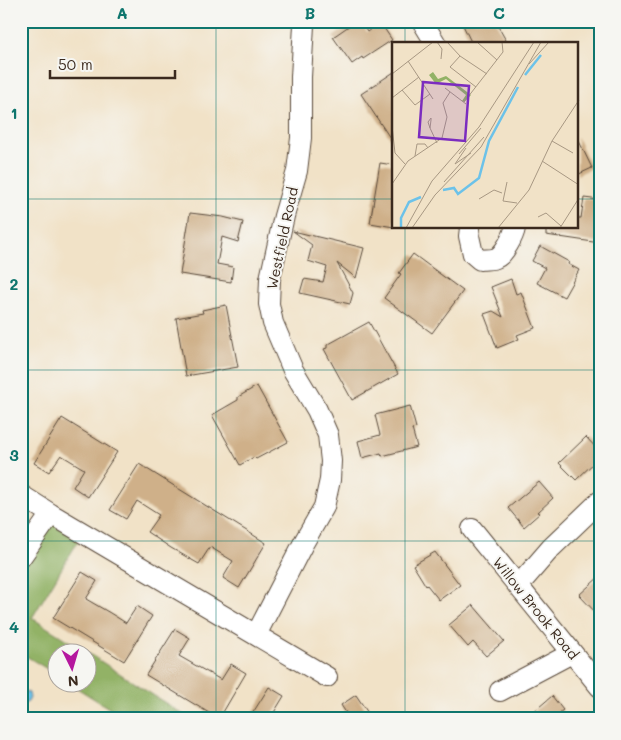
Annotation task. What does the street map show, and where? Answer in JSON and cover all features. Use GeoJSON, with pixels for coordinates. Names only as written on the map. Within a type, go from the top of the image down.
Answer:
{"type":"FeatureCollection","features":[{"type":"Feature","properties":{"kind":"street","name":"Westfield Road"},"geometry":{"type":"LineString","coordinates":[[256,635],[324,507],[332,461],[328,435],[317,410],[292,370],[273,323],[269,304],[270,279],[300,154],[302,138],[301,77],[304,25],[306,21]]}},
{"type":"Feature","properties":{"kind":"street"},"geometry":{"type":"LineString","coordinates":[[422,21],[435,42]]}},
{"type":"Feature","properties":{"kind":"street"},"geometry":{"type":"LineString","coordinates":[[470,229],[469,236],[473,254],[480,260],[495,259],[502,254],[515,229]]}},
{"type":"Feature","properties":{"kind":"street"},"geometry":{"type":"LineString","coordinates":[[21,495],[327,677]]}},
{"type":"Feature","properties":{"kind":"street"},"geometry":{"type":"LineString","coordinates":[[518,586],[551,548],[600,501]]}},
{"type":"Feature","properties":{"kind":"street"},"geometry":{"type":"LineString","coordinates":[[21,557],[51,514]]}},
{"type":"Feature","properties":{"kind":"street","name":"Willow Brook Road"},"geometry":{"type":"LineString","coordinates":[[472,529],[600,687]]}},
{"type":"Feature","properties":{"kind":"street"},"geometry":{"type":"LineString","coordinates":[[500,691],[572,653]]}},
{"type":"Feature","properties":{"kind":"green space"},"geometry":{"type":"Polygon","coordinates":[[[51,514],[83,533],[32,618],[70,642],[48,642],[48,670],[21,653],[21,557],[51,514]]]}},
{"type":"Feature","properties":{"kind":"green space"},"geometry":{"type":"Polygon","coordinates":[[[98,659],[190,719],[126,719],[83,692],[98,692],[98,659]]]}},
{"type":"Feature","properties":{"kind":"water"},"geometry":{"type":"Polygon","coordinates":[[[21,689],[29,693],[30,698],[28,702],[22,705],[21,689]]]}},
{"type":"Feature","properties":{"kind":"building"},"geometry":{"type":"Polygon","coordinates":[[[356,21],[360,21],[367,32],[380,22],[392,40],[352,64],[333,37],[356,21]]]}},
{"type":"Feature","properties":{"kind":"building"},"geometry":{"type":"Polygon","coordinates":[[[461,21],[495,21],[507,42],[471,42],[461,21]]]}},
{"type":"Feature","properties":{"kind":"building"},"geometry":{"type":"Polygon","coordinates":[[[392,73],[392,141],[361,94],[392,73]]]}},
{"type":"Feature","properties":{"kind":"building"},"geometry":{"type":"Polygon","coordinates":[[[578,139],[592,168],[578,175],[578,139]]]}},
{"type":"Feature","properties":{"kind":"building"},"geometry":{"type":"Polygon","coordinates":[[[380,163],[392,165],[392,227],[370,223],[380,163]]]}},
{"type":"Feature","properties":{"kind":"building"},"geometry":{"type":"Polygon","coordinates":[[[584,198],[600,200],[600,243],[546,235],[546,229],[578,229],[578,218],[581,218],[584,198]]]}},
{"type":"Feature","properties":{"kind":"building"},"geometry":{"type":"Polygon","coordinates":[[[190,213],[223,217],[243,222],[238,242],[222,237],[217,264],[233,267],[231,282],[180,274],[190,213]]]}},
{"type":"Feature","properties":{"kind":"building"},"geometry":{"type":"Polygon","coordinates":[[[293,231],[364,248],[356,278],[337,263],[353,293],[350,304],[300,293],[304,279],[323,282],[327,267],[308,261],[312,245],[293,231]]]}},
{"type":"Feature","properties":{"kind":"building"},"geometry":{"type":"Polygon","coordinates":[[[540,246],[569,262],[568,264],[579,270],[564,297],[537,283],[545,268],[532,261],[540,246]]]}},
{"type":"Feature","properties":{"kind":"building"},"geometry":{"type":"Polygon","coordinates":[[[413,254],[463,291],[432,333],[384,298],[413,254]]]}},
{"type":"Feature","properties":{"kind":"building"},"geometry":{"type":"Polygon","coordinates":[[[511,279],[516,294],[521,292],[535,328],[517,335],[519,339],[497,348],[484,314],[493,311],[503,317],[491,287],[511,279]]]}},
{"type":"Feature","properties":{"kind":"building"},"geometry":{"type":"Polygon","coordinates":[[[226,305],[238,367],[186,376],[176,318],[203,313],[202,310],[226,305]]]}},
{"type":"Feature","properties":{"kind":"building"},"geometry":{"type":"Polygon","coordinates":[[[369,322],[398,374],[352,400],[324,349],[327,348],[327,345],[369,322]]]}},
{"type":"Feature","properties":{"kind":"building"},"geometry":{"type":"Polygon","coordinates":[[[257,386],[288,442],[256,459],[254,457],[240,465],[212,415],[257,386]]]}},
{"type":"Feature","properties":{"kind":"building"},"geometry":{"type":"Polygon","coordinates":[[[410,406],[416,428],[412,429],[417,447],[382,456],[381,453],[362,458],[358,441],[380,435],[375,415],[410,406]]]}},
{"type":"Feature","properties":{"kind":"building"},"geometry":{"type":"Polygon","coordinates":[[[62,418],[117,452],[88,497],[73,487],[84,469],[61,455],[49,472],[34,463],[62,418]]]}},
{"type":"Feature","properties":{"kind":"building"},"geometry":{"type":"Polygon","coordinates":[[[586,437],[600,452],[600,457],[576,480],[559,463],[586,437]]]}},
{"type":"Feature","properties":{"kind":"building"},"geometry":{"type":"Polygon","coordinates":[[[139,464],[266,543],[239,588],[223,578],[233,561],[210,547],[199,564],[147,532],[159,515],[137,501],[126,519],[110,510],[139,464]]]}},
{"type":"Feature","properties":{"kind":"building"},"geometry":{"type":"Polygon","coordinates":[[[539,482],[553,498],[524,527],[508,508],[539,482]]]}},
{"type":"Feature","properties":{"kind":"building"},"geometry":{"type":"Polygon","coordinates":[[[435,552],[460,585],[439,600],[426,586],[413,565],[435,552]]]}},
{"type":"Feature","properties":{"kind":"building"},"geometry":{"type":"Polygon","coordinates":[[[82,572],[97,581],[86,599],[126,623],[137,606],[152,616],[124,661],[98,645],[98,642],[93,642],[53,618],[82,572]]]}},
{"type":"Feature","properties":{"kind":"building"},"geometry":{"type":"Polygon","coordinates":[[[600,576],[600,617],[579,595],[600,576]]]}},
{"type":"Feature","properties":{"kind":"building"},"geometry":{"type":"Polygon","coordinates":[[[473,605],[504,641],[486,656],[473,642],[468,647],[449,625],[473,605]]]}},
{"type":"Feature","properties":{"kind":"building"},"geometry":{"type":"Polygon","coordinates":[[[175,629],[190,638],[179,656],[221,680],[231,664],[246,673],[219,719],[146,675],[175,629]]]}},
{"type":"Feature","properties":{"kind":"building"},"geometry":{"type":"Polygon","coordinates":[[[269,687],[284,696],[270,719],[249,719],[269,687]]]}},
{"type":"Feature","properties":{"kind":"building"},"geometry":{"type":"Polygon","coordinates":[[[356,695],[372,719],[350,719],[341,705],[356,695]]]}},
{"type":"Feature","properties":{"kind":"building"},"geometry":{"type":"Polygon","coordinates":[[[552,696],[563,710],[551,719],[525,719],[552,696]]]}}]}
